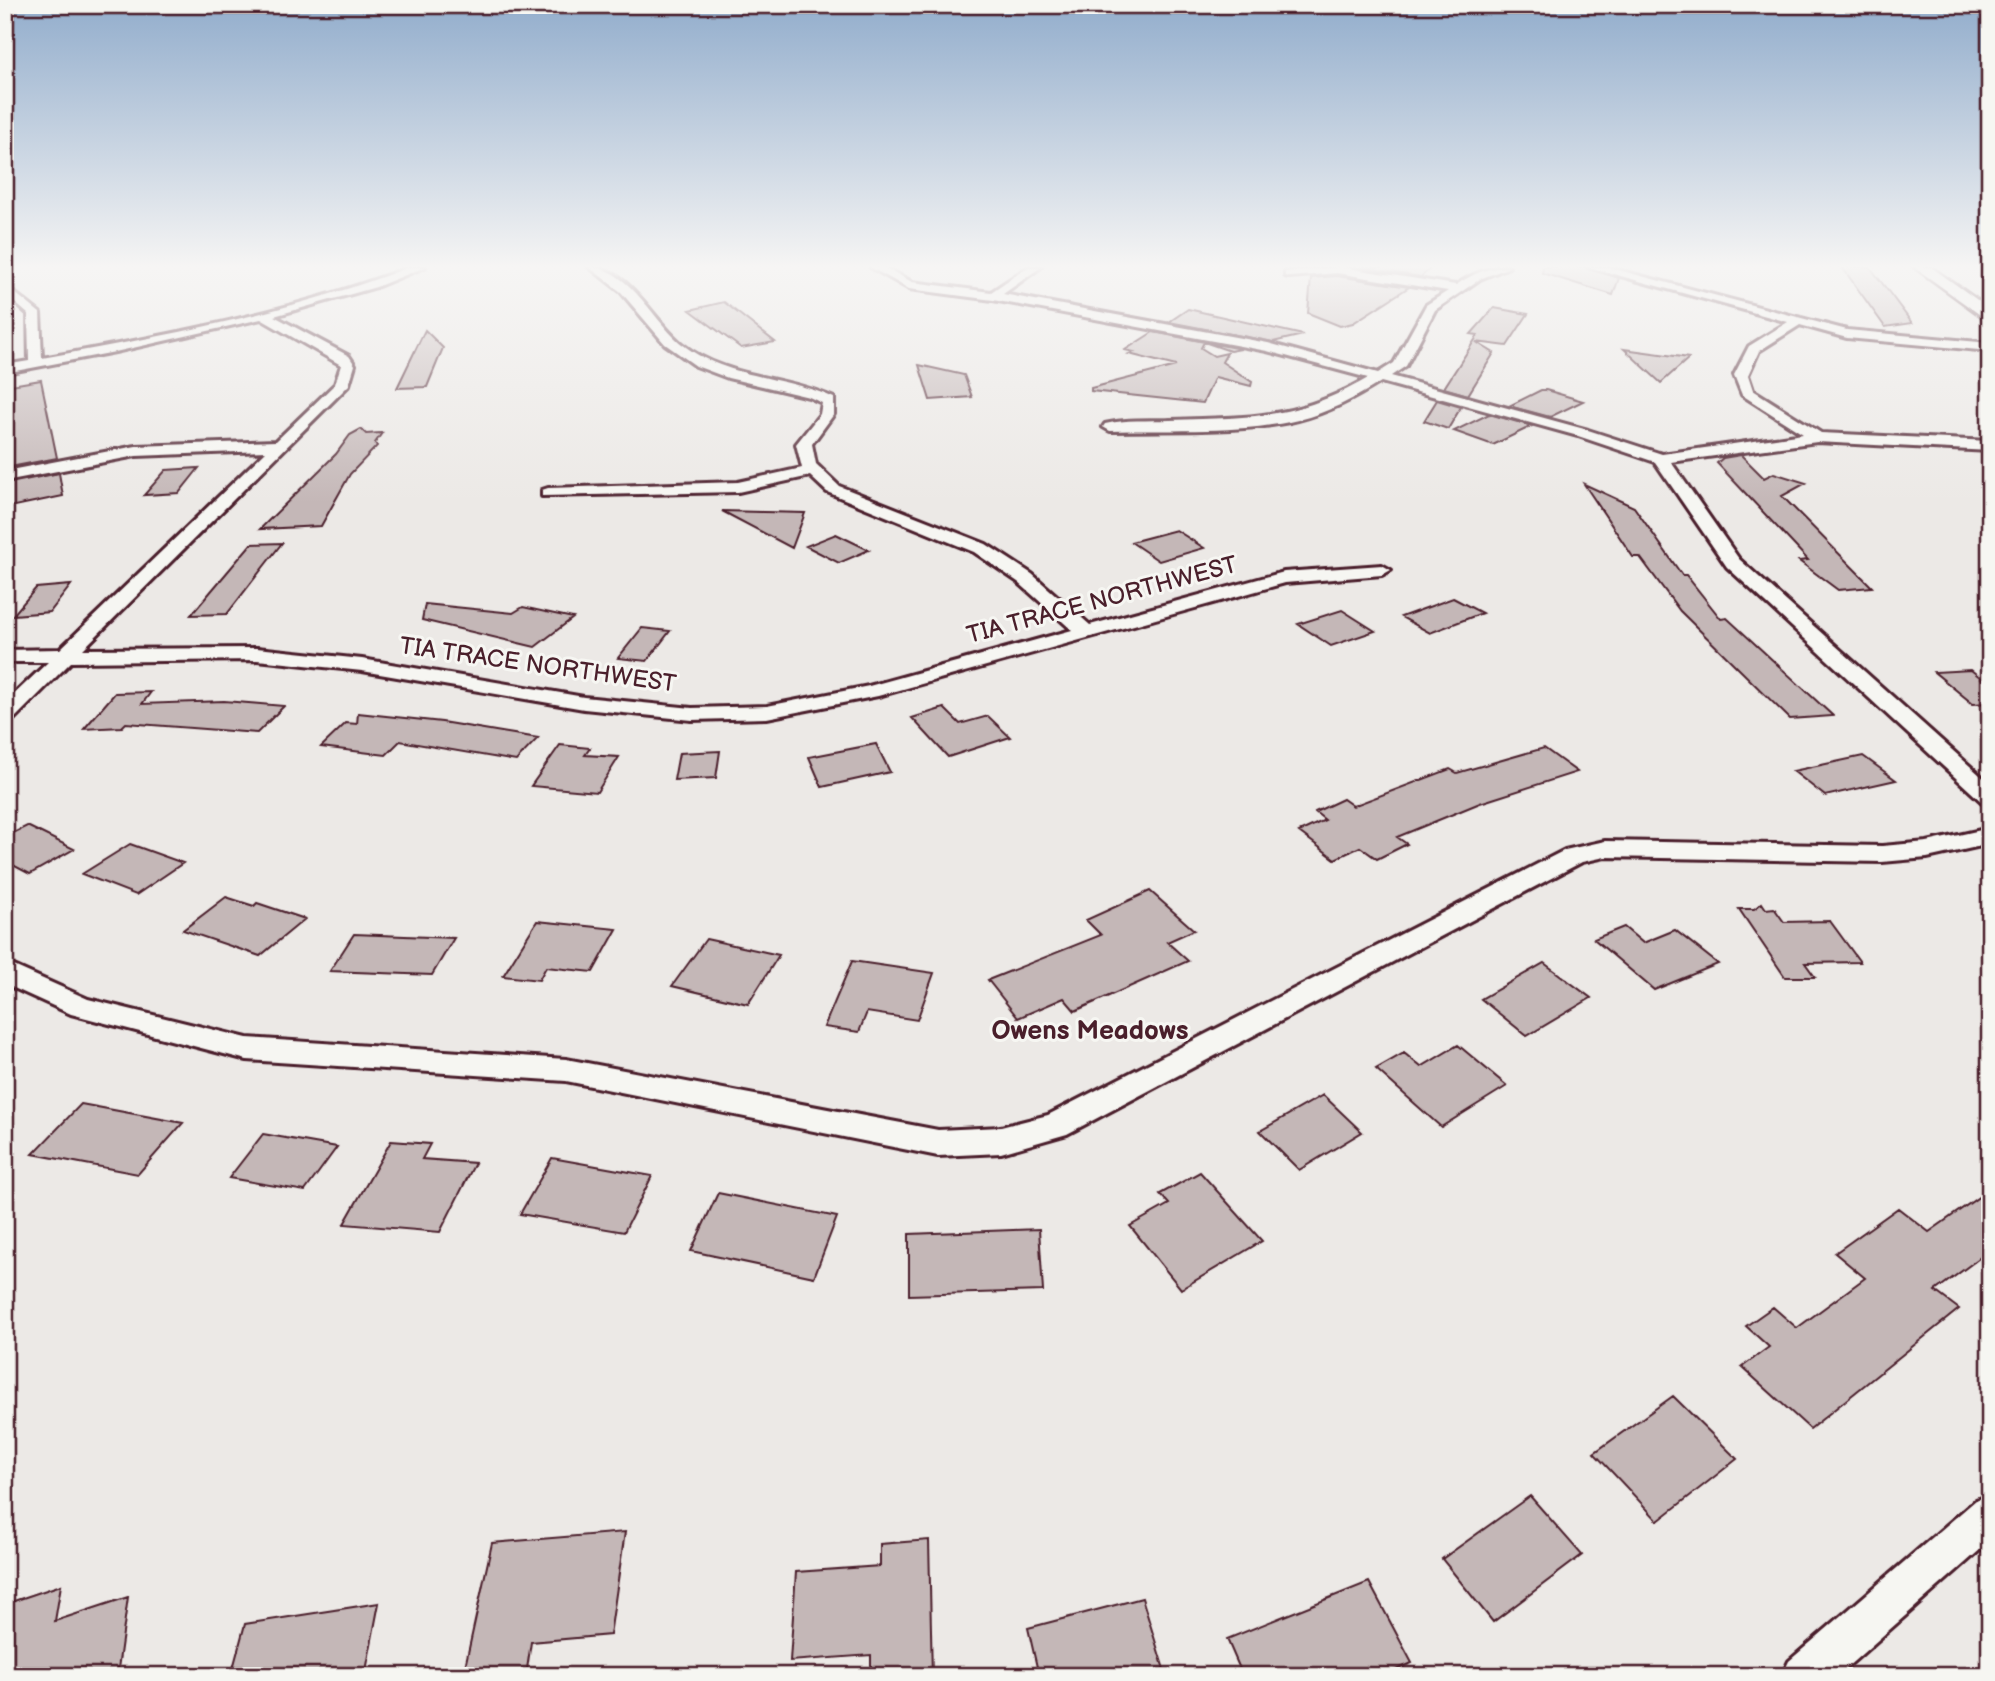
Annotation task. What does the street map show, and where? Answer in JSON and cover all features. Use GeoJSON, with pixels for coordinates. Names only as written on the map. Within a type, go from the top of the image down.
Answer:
{"type":"FeatureCollection","features":[{"type":"Feature","properties":{"kind":"street"},"geometry":{"type":"LineString","coordinates":[[35,345],[36,364]]}},
{"type":"Feature","properties":{"kind":"street"},"geometry":{"type":"LineString","coordinates":[[5,369],[134,345]]}},
{"type":"Feature","properties":{"kind":"street"},"geometry":{"type":"LineString","coordinates":[[5,715],[342,385],[348,365],[336,352],[323,345]]}},
{"type":"Feature","properties":{"kind":"street"},"geometry":{"type":"LineString","coordinates":[[675,345],[699,362],[726,374],[815,393],[829,401],[827,414],[804,444],[808,465],[833,489],[980,548],[1025,578],[1086,632]]}},
{"type":"Feature","properties":{"kind":"street"},"geometry":{"type":"LineString","coordinates":[[1260,345],[1583,433],[1661,459],[1817,437],[1990,446]]}},
{"type":"Feature","properties":{"kind":"street"},"geometry":{"type":"LineString","coordinates":[[1110,427],[1297,416],[1341,400],[1399,366],[1410,345]]}},
{"type":"Feature","properties":{"kind":"street"},"geometry":{"type":"LineString","coordinates":[[1760,345],[1754,349],[1741,374],[1747,392],[1817,437]]}},
{"type":"Feature","properties":{"kind":"street"},"geometry":{"type":"LineString","coordinates":[[5,476],[136,452],[279,446]]}},
{"type":"Feature","properties":{"kind":"street"},"geometry":{"type":"LineString","coordinates":[[1661,459],[1733,563],[1780,610],[1990,797]]}},
{"type":"Feature","properties":{"kind":"street"},"geometry":{"type":"LineString","coordinates":[[548,493],[660,492],[738,487],[814,470]]}},
{"type":"Feature","properties":{"kind":"street","name":"TIA TRACE NORTHWEST"},"geometry":{"type":"LineString","coordinates":[[5,656],[261,655],[362,665],[584,704],[692,714],[767,712],[871,692],[1284,578],[1382,570]]}},
{"type":"Feature","properties":{"kind":"street"},"geometry":{"type":"LineString","coordinates":[[5,972],[81,1007],[247,1049],[566,1070],[938,1143],[1001,1140],[1056,1125],[1574,856],[1605,849],[1882,855],[1927,850],[1990,836]]}},
{"type":"Feature","properties":{"kind":"street"},"geometry":{"type":"LineString","coordinates":[[1804,1676],[1990,1514]]}},
{"type":"Feature","properties":{"kind":"building"},"geometry":{"type":"Polygon","coordinates":[[[418,345],[440,345],[443,348],[427,387],[397,388],[418,345]]]}},
{"type":"Feature","properties":{"kind":"building"},"geometry":{"type":"Polygon","coordinates":[[[1132,345],[1202,345],[1201,348],[1214,356],[1227,353],[1222,362],[1252,382],[1251,386],[1215,377],[1203,403],[1091,391],[1091,388],[1176,366],[1129,354],[1134,352],[1125,350],[1132,345]]]}},
{"type":"Feature","properties":{"kind":"building"},"geometry":{"type":"Polygon","coordinates":[[[1214,345],[1241,349],[1230,351],[1214,345]]]}},
{"type":"Feature","properties":{"kind":"building"},"geometry":{"type":"Polygon","coordinates":[[[1471,345],[1482,345],[1494,353],[1468,395],[1444,388],[1471,345]]]}},
{"type":"Feature","properties":{"kind":"building"},"geometry":{"type":"Polygon","coordinates":[[[1624,349],[1689,358],[1661,383],[1624,349]]]}},
{"type":"Feature","properties":{"kind":"building"},"geometry":{"type":"Polygon","coordinates":[[[919,365],[964,375],[972,397],[930,400],[919,365]]]}},
{"type":"Feature","properties":{"kind":"building"},"geometry":{"type":"Polygon","coordinates":[[[41,380],[57,458],[5,468],[5,386],[41,380]]]}},
{"type":"Feature","properties":{"kind":"building"},"geometry":{"type":"Polygon","coordinates":[[[1541,390],[1583,401],[1550,417],[1509,406],[1541,390]]]}},
{"type":"Feature","properties":{"kind":"building"},"geometry":{"type":"Polygon","coordinates":[[[1437,400],[1461,407],[1448,429],[1424,421],[1437,400]]]}},
{"type":"Feature","properties":{"kind":"building"},"geometry":{"type":"Polygon","coordinates":[[[1489,414],[1532,426],[1493,445],[1454,431],[1489,414]]]}},
{"type":"Feature","properties":{"kind":"building"},"geometry":{"type":"Polygon","coordinates":[[[361,429],[366,434],[382,433],[375,443],[377,446],[350,474],[321,526],[260,529],[336,454],[350,435],[361,429]]]}},
{"type":"Feature","properties":{"kind":"building"},"geometry":{"type":"Polygon","coordinates":[[[1741,455],[1764,478],[1774,473],[1806,483],[1782,496],[1872,587],[1838,590],[1799,561],[1808,560],[1717,463],[1723,458],[1741,455]]]}},
{"type":"Feature","properties":{"kind":"building"},"geometry":{"type":"Polygon","coordinates":[[[199,468],[179,493],[144,495],[166,470],[199,468]]]}},
{"type":"Feature","properties":{"kind":"building"},"geometry":{"type":"Polygon","coordinates":[[[59,473],[63,496],[5,508],[5,484],[59,473]]]}},
{"type":"Feature","properties":{"kind":"building"},"geometry":{"type":"Polygon","coordinates":[[[1584,484],[1634,507],[1682,575],[1686,575],[1721,619],[1727,618],[1833,716],[1790,719],[1680,611],[1640,557],[1633,557],[1584,484]]]}},
{"type":"Feature","properties":{"kind":"building"},"geometry":{"type":"Polygon","coordinates":[[[722,511],[805,513],[792,548],[722,511]]]}},
{"type":"Feature","properties":{"kind":"building"},"geometry":{"type":"Polygon","coordinates":[[[1176,530],[1204,548],[1159,561],[1131,542],[1176,530]]]}},
{"type":"Feature","properties":{"kind":"building"},"geometry":{"type":"Polygon","coordinates":[[[836,534],[869,550],[839,563],[806,546],[836,534]]]}},
{"type":"Feature","properties":{"kind":"building"},"geometry":{"type":"Polygon","coordinates":[[[282,543],[227,614],[191,615],[251,544],[282,543]]]}},
{"type":"Feature","properties":{"kind":"building"},"geometry":{"type":"Polygon","coordinates":[[[71,585],[50,612],[13,615],[36,588],[71,585]]]}},
{"type":"Feature","properties":{"kind":"building"},"geometry":{"type":"Polygon","coordinates":[[[1453,598],[1482,613],[1430,633],[1401,617],[1453,598]]]}},
{"type":"Feature","properties":{"kind":"building"},"geometry":{"type":"Polygon","coordinates":[[[425,604],[513,613],[523,607],[573,618],[535,647],[422,620],[425,604]]]}},
{"type":"Feature","properties":{"kind":"building"},"geometry":{"type":"Polygon","coordinates":[[[1342,610],[1375,631],[1331,646],[1298,624],[1342,610]]]}},
{"type":"Feature","properties":{"kind":"building"},"geometry":{"type":"Polygon","coordinates":[[[642,628],[670,631],[647,661],[618,658],[642,628]]]}},
{"type":"Feature","properties":{"kind":"building"},"geometry":{"type":"Polygon","coordinates":[[[1971,670],[1990,685],[1990,703],[1973,704],[1934,672],[1971,670]]]}},
{"type":"Feature","properties":{"kind":"building"},"geometry":{"type":"Polygon","coordinates":[[[151,692],[142,704],[224,701],[284,706],[257,733],[126,723],[122,727],[84,729],[115,693],[151,692]]]}},
{"type":"Feature","properties":{"kind":"building"},"geometry":{"type":"Polygon","coordinates":[[[944,708],[960,724],[988,716],[1010,737],[948,757],[912,718],[944,708]]]}},
{"type":"Feature","properties":{"kind":"building"},"geometry":{"type":"Polygon","coordinates":[[[358,713],[442,722],[538,738],[516,761],[400,741],[386,755],[321,747],[346,723],[357,724],[358,713]]]}},
{"type":"Feature","properties":{"kind":"building"},"geometry":{"type":"Polygon","coordinates":[[[876,744],[890,772],[822,787],[809,757],[876,744]]]}},
{"type":"Feature","properties":{"kind":"building"},"geometry":{"type":"Polygon","coordinates":[[[560,745],[590,748],[585,755],[619,757],[597,792],[531,786],[560,745]]]}},
{"type":"Feature","properties":{"kind":"building"},"geometry":{"type":"Polygon","coordinates":[[[1544,748],[1577,772],[1480,803],[1397,837],[1407,844],[1377,859],[1360,847],[1335,859],[1299,832],[1325,820],[1315,812],[1343,799],[1353,806],[1450,769],[1457,773],[1544,748]]]}},
{"type":"Feature","properties":{"kind":"building"},"geometry":{"type":"Polygon","coordinates":[[[720,751],[716,778],[674,780],[679,753],[720,751]]]}},
{"type":"Feature","properties":{"kind":"building"},"geometry":{"type":"Polygon","coordinates":[[[1863,756],[1896,780],[1825,796],[1793,771],[1863,756]]]}},
{"type":"Feature","properties":{"kind":"building"},"geometry":{"type":"Polygon","coordinates":[[[27,826],[74,849],[30,874],[5,861],[5,837],[27,826]]]}},
{"type":"Feature","properties":{"kind":"building"},"geometry":{"type":"Polygon","coordinates":[[[130,844],[183,863],[136,895],[82,874],[130,844]]]}},
{"type":"Feature","properties":{"kind":"building"},"geometry":{"type":"Polygon","coordinates":[[[1150,891],[1194,930],[1167,942],[1188,961],[1075,1011],[1064,998],[1018,1018],[988,980],[1101,935],[1086,920],[1150,891]]]}},
{"type":"Feature","properties":{"kind":"building"},"geometry":{"type":"Polygon","coordinates":[[[226,897],[254,906],[257,903],[305,919],[260,956],[183,930],[226,897]]]}},
{"type":"Feature","properties":{"kind":"building"},"geometry":{"type":"Polygon","coordinates":[[[1762,903],[1766,909],[1774,908],[1784,922],[1830,921],[1860,962],[1805,963],[1815,977],[1785,977],[1739,909],[1754,909],[1762,903]]]}},
{"type":"Feature","properties":{"kind":"building"},"geometry":{"type":"Polygon","coordinates":[[[537,921],[617,929],[593,972],[546,967],[539,980],[503,976],[537,921]]]}},
{"type":"Feature","properties":{"kind":"building"},"geometry":{"type":"Polygon","coordinates":[[[1624,927],[1643,943],[1675,930],[1718,964],[1654,990],[1594,939],[1624,927]]]}},
{"type":"Feature","properties":{"kind":"building"},"geometry":{"type":"Polygon","coordinates":[[[354,934],[454,938],[432,975],[330,971],[354,934]]]}},
{"type":"Feature","properties":{"kind":"building"},"geometry":{"type":"Polygon","coordinates":[[[706,939],[779,955],[748,1004],[672,986],[706,939]]]}},
{"type":"Feature","properties":{"kind":"building"},"geometry":{"type":"Polygon","coordinates":[[[852,961],[934,973],[917,1020],[867,1012],[859,1032],[824,1027],[852,961]]]}},
{"type":"Feature","properties":{"kind":"building"},"geometry":{"type":"Polygon","coordinates":[[[1544,963],[1591,998],[1527,1036],[1481,999],[1544,963]]]}},
{"type":"Feature","properties":{"kind":"building"},"geometry":{"type":"Polygon","coordinates":[[[1458,1045],[1507,1086],[1441,1127],[1376,1069],[1404,1053],[1421,1067],[1458,1045]]]}},
{"type":"Feature","properties":{"kind":"building"},"geometry":{"type":"Polygon","coordinates":[[[1323,1095],[1362,1132],[1299,1170],[1260,1131],[1323,1095]]]}},
{"type":"Feature","properties":{"kind":"building"},"geometry":{"type":"Polygon","coordinates":[[[81,1104],[183,1123],[138,1174],[33,1154],[81,1104]]]}},
{"type":"Feature","properties":{"kind":"building"},"geometry":{"type":"Polygon","coordinates":[[[263,1134],[337,1147],[305,1191],[229,1178],[263,1134]]]}},
{"type":"Feature","properties":{"kind":"building"},"geometry":{"type":"Polygon","coordinates":[[[391,1141],[430,1144],[422,1159],[475,1163],[440,1232],[344,1224],[391,1141]]]}},
{"type":"Feature","properties":{"kind":"building"},"geometry":{"type":"Polygon","coordinates":[[[552,1158],[652,1176],[624,1232],[520,1214],[552,1158]]]}},
{"type":"Feature","properties":{"kind":"building"},"geometry":{"type":"Polygon","coordinates":[[[1200,1172],[1262,1241],[1181,1289],[1130,1226],[1169,1204],[1160,1194],[1200,1172]]]}},
{"type":"Feature","properties":{"kind":"building"},"geometry":{"type":"Polygon","coordinates":[[[1990,1189],[1990,1250],[1935,1291],[1959,1309],[1810,1429],[1742,1367],[1769,1347],[1746,1326],[1773,1307],[1797,1328],[1865,1278],[1835,1253],[1898,1208],[1929,1232],[1990,1189]]]}},
{"type":"Feature","properties":{"kind":"building"},"geometry":{"type":"Polygon","coordinates":[[[718,1193],[837,1217],[814,1277],[691,1251],[718,1193]]]}},
{"type":"Feature","properties":{"kind":"building"},"geometry":{"type":"Polygon","coordinates":[[[1039,1229],[1043,1291],[909,1295],[909,1234],[1039,1229]]]}},
{"type":"Feature","properties":{"kind":"building"},"geometry":{"type":"Polygon","coordinates":[[[1673,1396],[1737,1459],[1658,1521],[1594,1453],[1673,1396]]]}},
{"type":"Feature","properties":{"kind":"building"},"geometry":{"type":"Polygon","coordinates":[[[1530,1496],[1582,1555],[1493,1622],[1442,1559],[1530,1496]]]}},
{"type":"Feature","properties":{"kind":"building"},"geometry":{"type":"Polygon","coordinates":[[[625,1532],[610,1635],[531,1642],[526,1676],[463,1676],[492,1543],[625,1532]]]}},
{"type":"Feature","properties":{"kind":"building"},"geometry":{"type":"Polygon","coordinates":[[[929,1540],[932,1676],[871,1676],[871,1655],[790,1661],[796,1572],[880,1566],[880,1544],[929,1540]]]}},
{"type":"Feature","properties":{"kind":"building"},"geometry":{"type":"Polygon","coordinates":[[[1369,1582],[1412,1663],[1382,1676],[1243,1676],[1227,1639],[1369,1582]]]}},
{"type":"Feature","properties":{"kind":"building"},"geometry":{"type":"Polygon","coordinates":[[[61,1585],[55,1621],[128,1597],[117,1676],[5,1676],[5,1604],[61,1585]]]}},
{"type":"Feature","properties":{"kind":"building"},"geometry":{"type":"Polygon","coordinates":[[[1142,1598],[1166,1676],[1039,1676],[1028,1628],[1142,1598]]]}},
{"type":"Feature","properties":{"kind":"building"},"geometry":{"type":"Polygon","coordinates":[[[379,1603],[365,1676],[231,1676],[245,1624],[379,1603]]]}},
{"type":"Feature","properties":{"kind":"district","name":"Owens Meadows"},"geometry":{"type":"Point","coordinates":[1090,1031]}}]}
